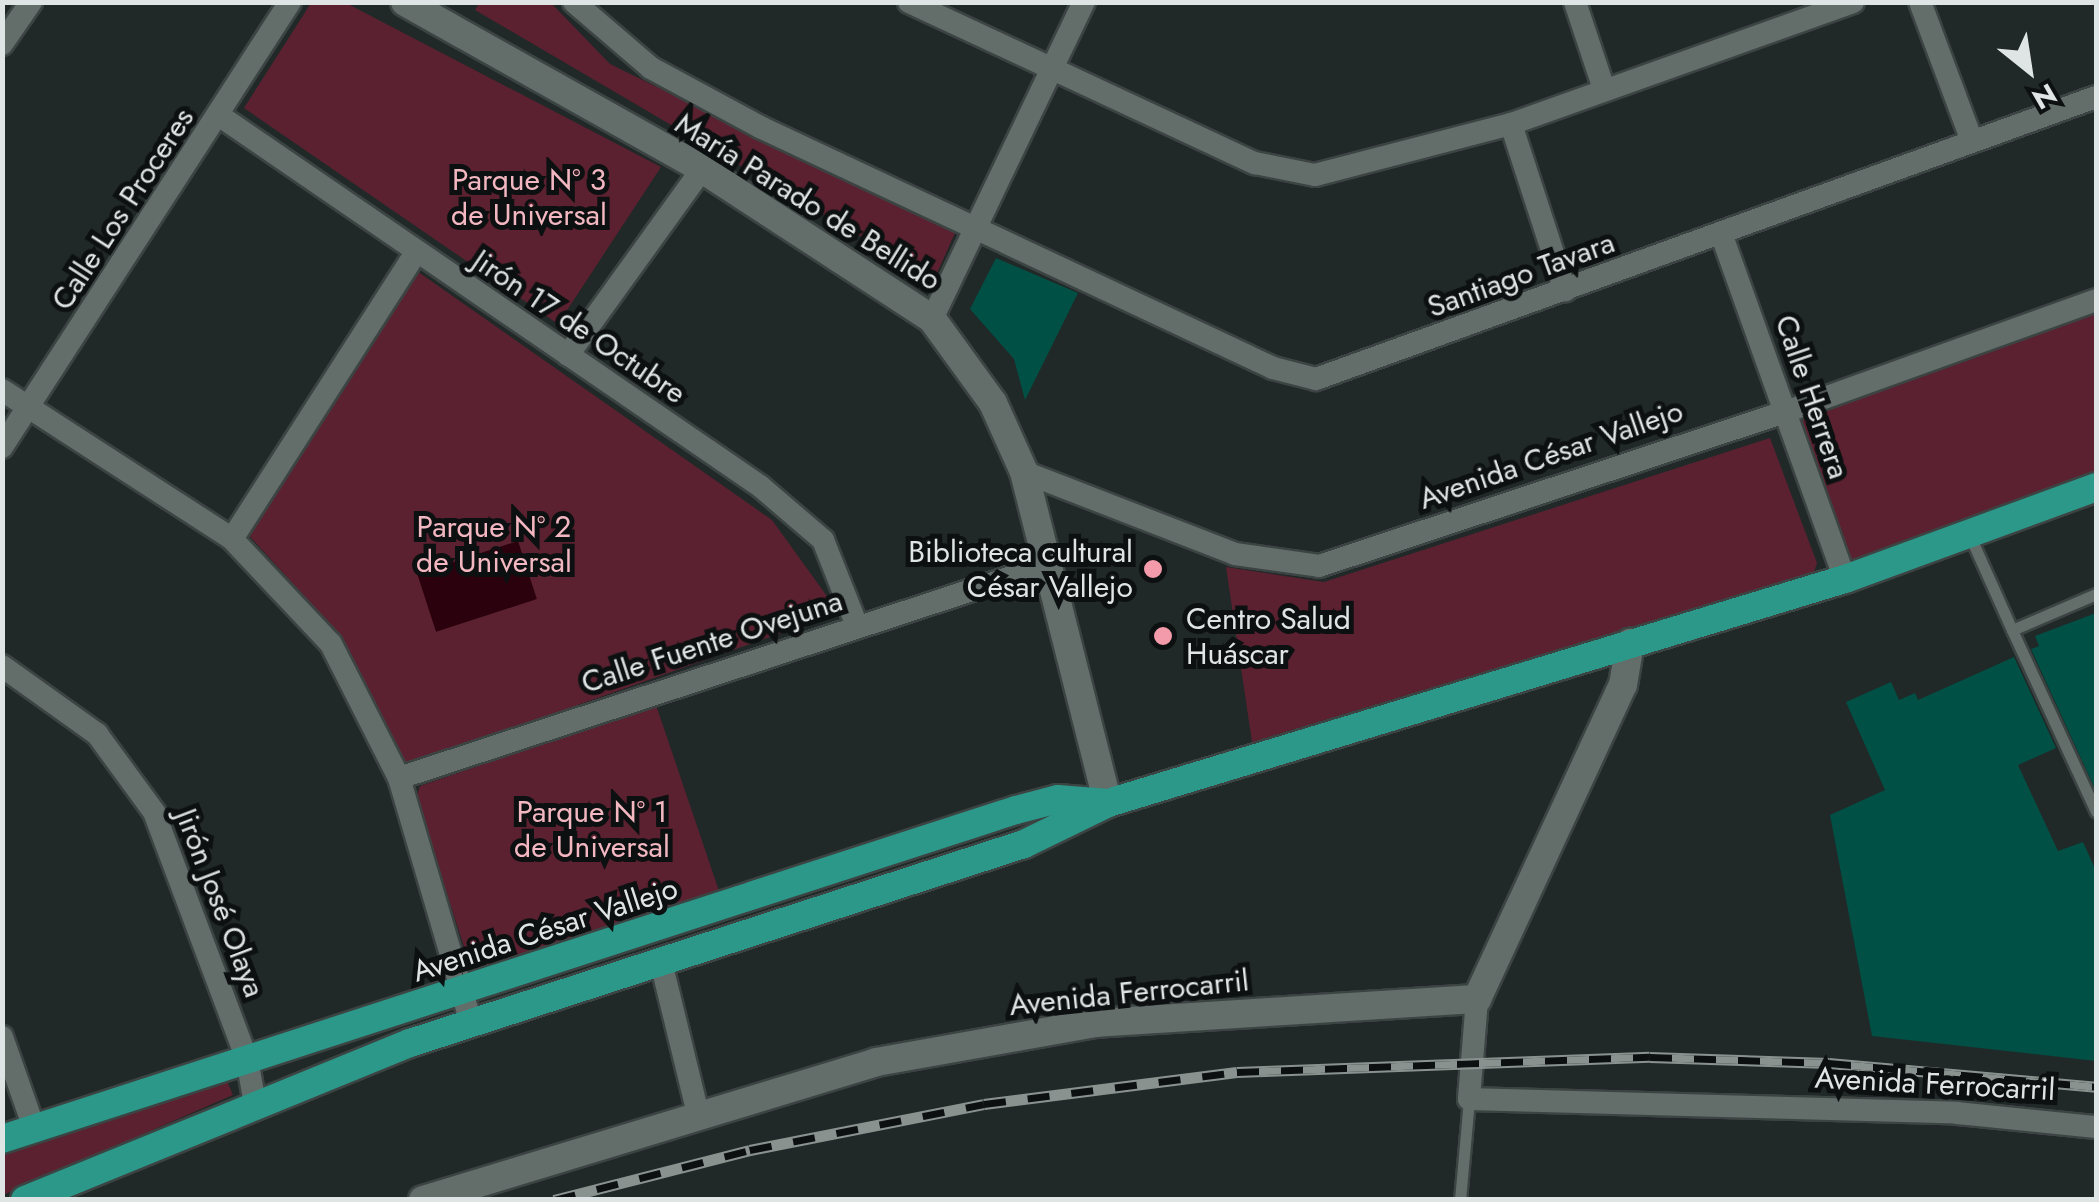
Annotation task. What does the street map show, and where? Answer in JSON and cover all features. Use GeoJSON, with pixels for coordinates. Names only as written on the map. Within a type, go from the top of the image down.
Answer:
{"type":"FeatureCollection","features":[{"type":"Feature","properties":{"kind":"main road","name":"Avenida César Vallejo"},"geometry":{"type":"LineString","coordinates":[[25,1200],[255,1104],[471,1023],[1024,844],[1108,803],[1845,579],[2096,488]]}},
{"type":"Feature","properties":{"kind":"main road","name":"Avenida César Vallejo"},"geometry":{"type":"LineString","coordinates":[[2,1138],[1016,810],[1058,799],[1108,803]]}},
{"type":"Feature","properties":{"kind":"street"},"geometry":{"type":"LineString","coordinates":[[2,44],[31,2]]}},
{"type":"Feature","properties":{"kind":"street","name":"Calle Los Proceres"},"geometry":{"type":"LineString","coordinates":[[2,447],[220,116],[290,2]]}},
{"type":"Feature","properties":{"kind":"street","name":"María Parado de Bellido"},"geometry":{"type":"LineString","coordinates":[[405,2],[440,11],[702,169],[932,319],[993,403],[1024,472],[1108,803]]}},
{"type":"Feature","properties":{"kind":"street","name":"Santiago Tavara"},"geometry":{"type":"LineString","coordinates":[[574,2],[651,68],[690,89],[1273,368],[1316,379],[1722,236],[2096,97]]}},
{"type":"Feature","properties":{"kind":"street"},"geometry":{"type":"LineString","coordinates":[[909,2],[1254,162],[1294,174],[1341,173],[1511,124],[1853,2]]}},
{"type":"Feature","properties":{"kind":"street"},"geometry":{"type":"LineString","coordinates":[[932,319],[1084,2]]}},
{"type":"Feature","properties":{"kind":"street"},"geometry":{"type":"LineString","coordinates":[[1575,2],[1604,89]]}},
{"type":"Feature","properties":{"kind":"street"},"geometry":{"type":"LineString","coordinates":[[1920,2],[1972,141]]}},
{"type":"Feature","properties":{"kind":"street","name":"Jirón 17 de Octubre"},"geometry":{"type":"LineString","coordinates":[[220,116],[415,254],[760,486],[823,540],[858,626]]}},
{"type":"Feature","properties":{"kind":"street"},"geometry":{"type":"LineString","coordinates":[[1511,124],[1565,290]]}},
{"type":"Feature","properties":{"kind":"street"},"geometry":{"type":"LineString","coordinates":[[568,355],[702,169]]}},
{"type":"Feature","properties":{"kind":"street","name":"Calle Herrera"},"geometry":{"type":"LineString","coordinates":[[1722,236],[1788,411],[1845,579]]}},
{"type":"Feature","properties":{"kind":"street"},"geometry":{"type":"LineString","coordinates":[[232,538],[415,254]]}},
{"type":"Feature","properties":{"kind":"street","name":"Avenida César Vallejo"},"geometry":{"type":"LineString","coordinates":[[1024,472],[1235,554],[1320,566],[1788,411],[2096,300]]}},
{"type":"Feature","properties":{"kind":"street"},"geometry":{"type":"LineString","coordinates":[[2,390],[232,538],[331,644],[399,778],[471,1023]]}},
{"type":"Feature","properties":{"kind":"street","name":"Calle Fuente Ovejuna"},"geometry":{"type":"LineString","coordinates":[[399,778],[1045,566]]}},
{"type":"Feature","properties":{"kind":"street"},"geometry":{"type":"LineString","coordinates":[[1470,1099],[1476,999],[1624,685],[1630,643]]}},
{"type":"Feature","properties":{"kind":"street","name":"Jirón José Olaya"},"geometry":{"type":"LineString","coordinates":[[2,666],[96,734],[154,812],[248,1059],[255,1104]]}},
{"type":"Feature","properties":{"kind":"street"},"geometry":{"type":"LineString","coordinates":[[661,962],[698,1114]]}},
{"type":"Feature","properties":{"kind":"street","name":"Avenida Ferrocarril"},"geometry":{"type":"LineString","coordinates":[[423,1200],[876,1062],[1095,1023],[1476,999]]}},
{"type":"Feature","properties":{"kind":"street"},"geometry":{"type":"LineString","coordinates":[[2,1037],[34,1128]]}},
{"type":"Feature","properties":{"kind":"street","name":"Avenida Ferrocarril"},"geometry":{"type":"LineString","coordinates":[[1470,1099],[1958,1114],[2096,1127]]}},
{"type":"Feature","properties":{"kind":"lane"},"geometry":{"type":"LineString","coordinates":[[1969,534],[2096,812]]}},
{"type":"Feature","properties":{"kind":"lane"},"geometry":{"type":"LineString","coordinates":[[2012,630],[2096,594]]}},
{"type":"Feature","properties":{"kind":"lane"},"geometry":{"type":"LineString","coordinates":[[1460,1200],[1470,1099]]}},
{"type":"Feature","properties":{"kind":"green space","name":"Parque Nº 3 de Universal"},"geometry":{"type":"Polygon","coordinates":[[[311,3],[346,3],[661,167],[558,324],[244,108],[311,3]]]}},
{"type":"Feature","properties":{"kind":"green space"},"geometry":{"type":"Polygon","coordinates":[[[479,3],[551,3],[610,64],[955,233],[930,289],[901,260],[475,10],[479,3]]]}},
{"type":"Feature","properties":{"kind":"green space","name":"Parque Nº 2 de Universal"},"geometry":{"type":"Polygon","coordinates":[[[414,269],[772,520],[829,599],[823,618],[406,766],[338,633],[244,530],[414,269]]]}},
{"type":"Feature","properties":{"kind":"green space"},"geometry":{"type":"Polygon","coordinates":[[[2096,313],[2096,477],[1852,561],[1801,419],[2096,313]]]}},
{"type":"Feature","properties":{"kind":"green space"},"geometry":{"type":"Polygon","coordinates":[[[1770,438],[1817,563],[1814,572],[1252,742],[1226,567],[1324,582],[1770,438]]]}},
{"type":"Feature","properties":{"kind":"green space","name":"Parque Nº 1 de Universal"},"geometry":{"type":"Polygon","coordinates":[[[656,705],[719,891],[481,967],[468,959],[416,798],[420,786],[656,705]]]}},
{"type":"Feature","properties":{"kind":"green space"},"geometry":{"type":"Polygon","coordinates":[[[227,1081],[233,1095],[3,1195],[2,1154],[227,1081]]]}},
{"type":"Feature","properties":{"kind":"shaded area"},"geometry":{"type":"Polygon","coordinates":[[[518,541],[537,599],[436,632],[417,574],[518,541]]]}},
{"type":"Feature","properties":{"kind":"building"},"geometry":{"type":"Polygon","coordinates":[[[996,258],[1078,293],[1025,400],[1014,359],[970,309],[996,258]]]}},
{"type":"Feature","properties":{"kind":"building"},"geometry":{"type":"Polygon","coordinates":[[[2096,613],[2096,791],[2031,649],[2039,646],[2035,636],[2096,613]]]}},
{"type":"Feature","properties":{"kind":"building"},"geometry":{"type":"Polygon","coordinates":[[[2014,657],[2056,748],[2018,765],[2058,851],[2083,842],[2096,871],[2096,1061],[1872,1036],[1830,815],[1885,790],[1846,702],[1891,682],[1899,700],[1915,693],[1918,700],[2014,657]]]}},
{"type":"Feature","properties":{"kind":"railway"},"geometry":{"type":"LineString","coordinates":[[554,1200],[750,1150],[984,1104],[1237,1072],[1650,1057],[1829,1063],[2096,1087]]}},
{"type":"Feature","properties":{"kind":"place","name":"Biblioteca cultural César Vallejo"},"geometry":{"type":"Point","coordinates":[1153,569]}},
{"type":"Feature","properties":{"kind":"place","name":"Centro Salud Huáscar"},"geometry":{"type":"Point","coordinates":[1163,636]}}]}
